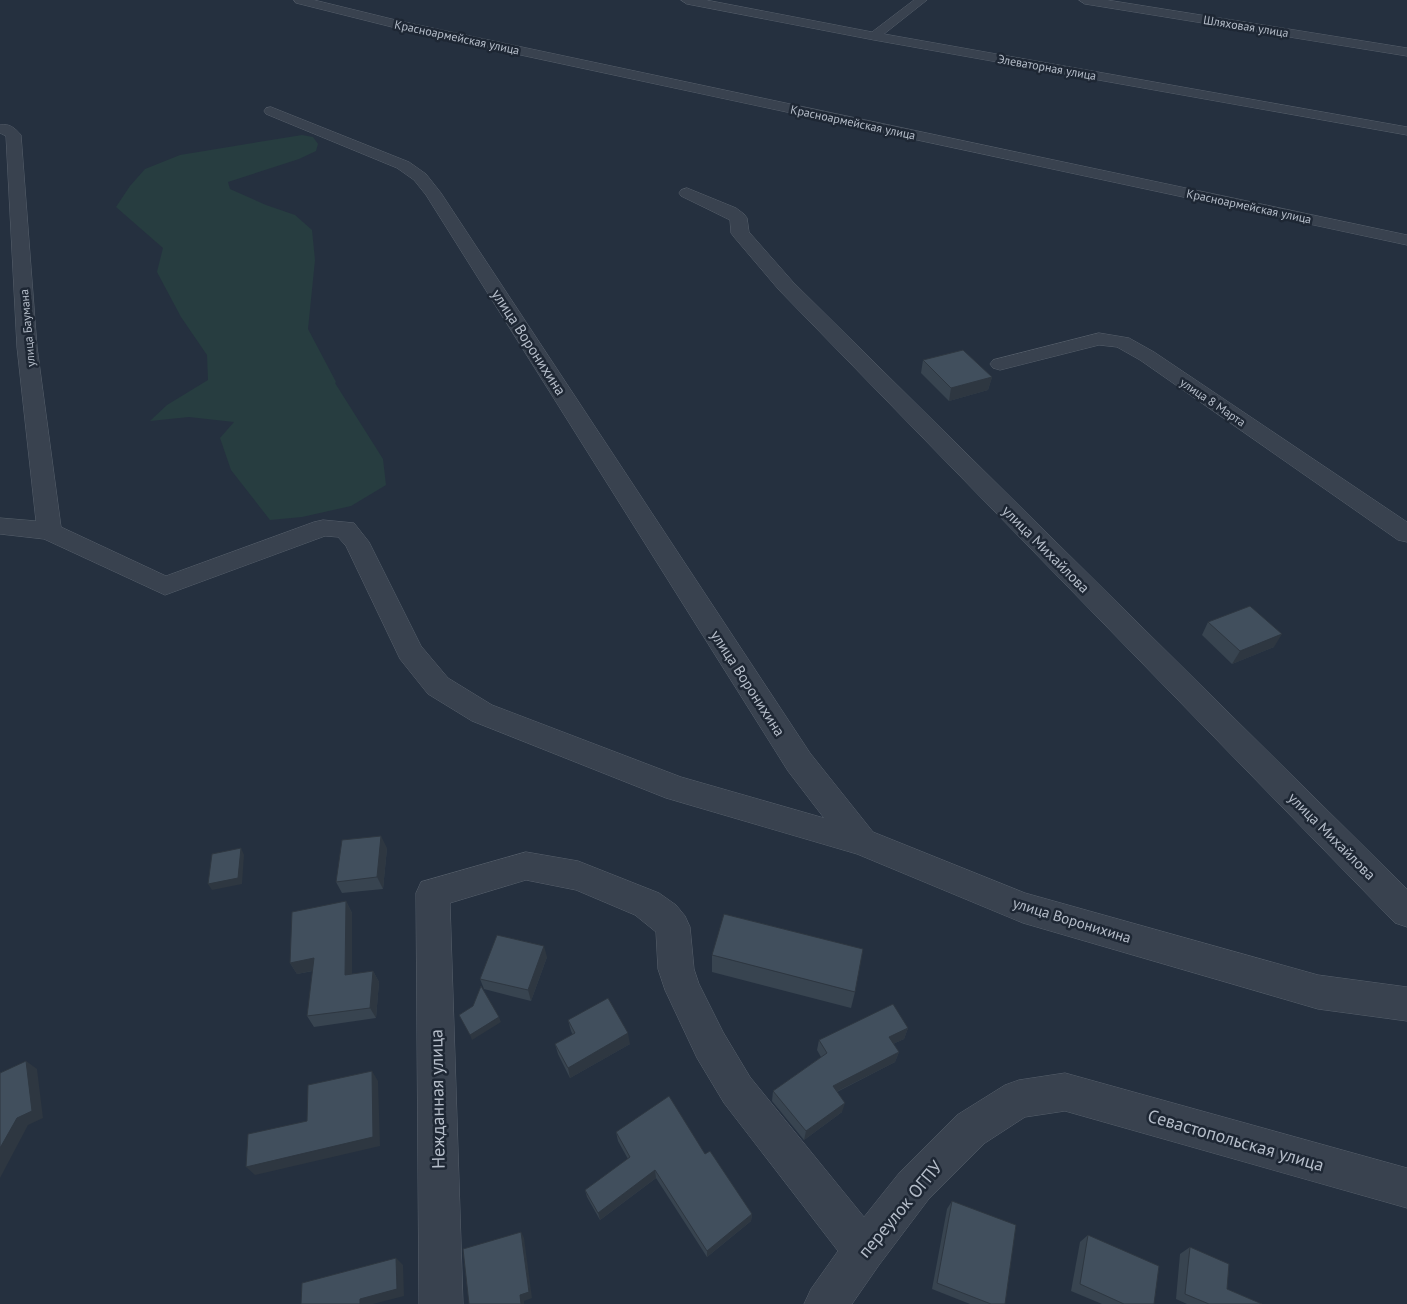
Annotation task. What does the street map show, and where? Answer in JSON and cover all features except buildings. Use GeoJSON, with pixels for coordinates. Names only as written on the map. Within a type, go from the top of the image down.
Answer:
{"type":"FeatureCollection","features":[{"type":"Feature","properties":{"kind":"street","name":"Красноармейская улица"},"geometry":{"type":"LineString","coordinates":[[300,0],[424,30],[1407,240]]}},
{"type":"Feature","properties":{"kind":"street","name":"Элеваторная улица"},"geometry":{"type":"LineString","coordinates":[[687,0],[874,36],[1407,131]]}},
{"type":"Feature","properties":{"kind":"street"},"geometry":{"type":"LineString","coordinates":[[874,36],[921,0]]}},
{"type":"Feature","properties":{"kind":"street","name":"Шляховая улица"},"geometry":{"type":"LineString","coordinates":[[1085,0],[1407,52]]}},
{"type":"Feature","properties":{"kind":"street","name":"улица Воронихина"},"geometry":{"type":"LineString","coordinates":[[271,111],[403,165],[420,177],[433,193],[799,762],[862,842],[1023,908],[1318,992],[1407,1004]]}},
{"type":"Feature","properties":{"kind":"street","name":"улица Баумана"},"geometry":{"type":"LineString","coordinates":[[2,129],[13,134],[27,347],[50,531]]}},
{"type":"Feature","properties":{"kind":"street","name":"улица Михайлова"},"geometry":{"type":"LineString","coordinates":[[687,193],[730,212],[738,218],[740,233],[786,286],[1407,912]]}},
{"type":"Feature","properties":{"kind":"street","name":"улица 8 Марта"},"geometry":{"type":"LineString","coordinates":[[1000,364],[1099,339],[1122,342],[1147,356],[1407,534]]}},
{"type":"Feature","properties":{"kind":"street"},"geometry":{"type":"LineString","coordinates":[[0,526],[50,531],[165,586],[323,528],[345,529],[357,542],[410,652],[438,686],[475,709],[677,789],[862,842]]}},
{"type":"Feature","properties":{"kind":"street","name":"Нежданная улица"},"geometry":{"type":"LineString","coordinates":[[441,1304],[433,893],[526,866],[578,876],[647,904],[664,916],[673,927],[676,969],[683,990],[710,1045],[737,1090],[864,1250]]}},
{"type":"Feature","properties":{"kind":"street","name":"переулок ОГПУ"},"geometry":{"type":"LineString","coordinates":[[826,1304],[864,1250],[914,1186],[971,1129],[1018,1099],[1065,1092]]}},
{"type":"Feature","properties":{"kind":"street","name":"Севастопольская улица"},"geometry":{"type":"LineString","coordinates":[[1065,1092],[1407,1188]]}},
{"type":"Feature","properties":{"kind":"green space"},"geometry":{"type":"Polygon","coordinates":[[[302,135],[313,137],[318,144],[316,151],[299,159],[228,182],[230,189],[295,215],[312,230],[315,260],[308,329],[335,383],[383,459],[386,485],[351,506],[302,517],[270,520],[231,470],[220,438],[234,422],[189,417],[150,421],[167,405],[208,380],[207,355],[181,317],[157,272],[163,248],[116,207],[130,186],[145,169],[180,155],[302,135]]]}}]}
